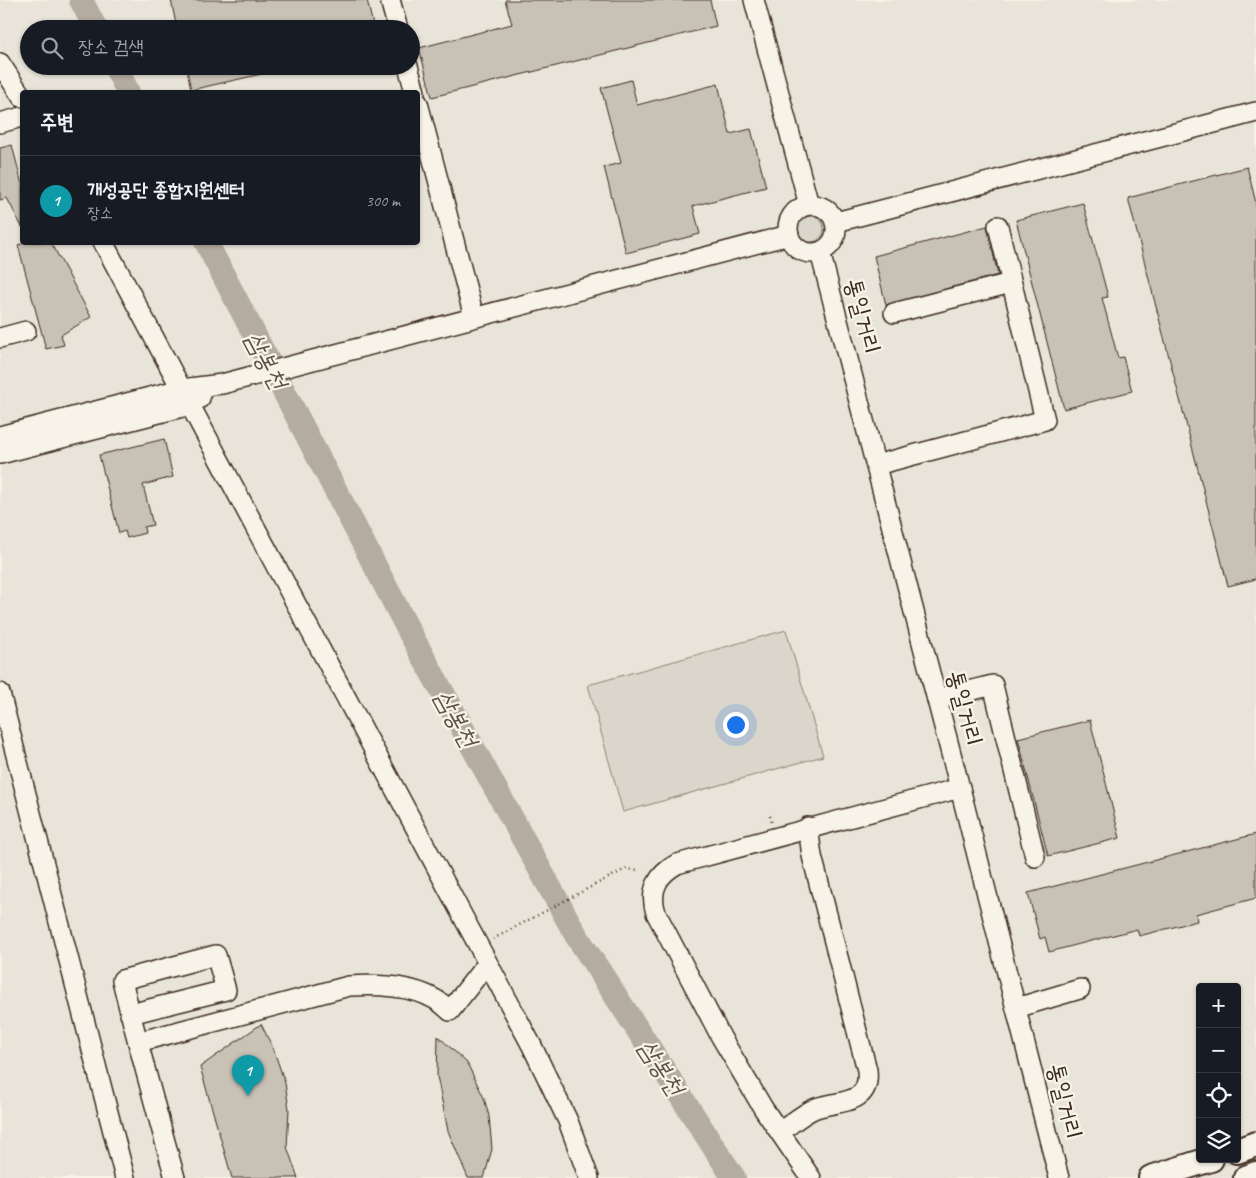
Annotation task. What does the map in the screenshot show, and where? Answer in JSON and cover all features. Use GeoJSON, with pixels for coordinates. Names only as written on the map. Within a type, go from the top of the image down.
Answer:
{"type":"FeatureCollection","features":[{"type":"Feature","properties":{"kind":"main road"},"geometry":{"type":"LineString","coordinates":[[1241,1150],[1256,1144]]}},
{"type":"Feature","properties":{"kind":"main road"},"geometry":{"type":"LineString","coordinates":[[1151,1178],[1198,1163]]}},
{"type":"Feature","properties":{"kind":"main road"},"geometry":{"type":"LineString","coordinates":[[1246,1178],[1256,1174]]}},
{"type":"Feature","properties":{"kind":"street"},"geometry":{"type":"LineString","coordinates":[[390,0],[396,20]]}},
{"type":"Feature","properties":{"kind":"street"},"geometry":{"type":"LineString","coordinates":[[754,0],[809,205]]}},
{"type":"Feature","properties":{"kind":"street"},"geometry":{"type":"LineString","coordinates":[[0,64],[20,94]]}},
{"type":"Feature","properties":{"kind":"street"},"geometry":{"type":"LineString","coordinates":[[410,75],[414,90]]}},
{"type":"Feature","properties":{"kind":"street"},"geometry":{"type":"LineString","coordinates":[[420,111],[474,317]]}},
{"type":"Feature","properties":{"kind":"street"},"geometry":{"type":"LineString","coordinates":[[836,222],[1256,112]]}},
{"type":"Feature","properties":{"kind":"street"},"geometry":{"type":"LineString","coordinates":[[0,123],[20,118]]}},
{"type":"Feature","properties":{"kind":"street"},"geometry":{"type":"LineString","coordinates":[[809,205],[825,208],[836,222],[837,229],[834,240],[820,252],[812,253],[801,250],[794,245],[789,235],[789,223],[792,215],[801,207],[809,205]]}},
{"type":"Feature","properties":{"kind":"street"},"geometry":{"type":"LineString","coordinates":[[876,465],[1045,420],[998,226]]}},
{"type":"Feature","properties":{"kind":"street"},"geometry":{"type":"LineString","coordinates":[[0,454],[222,384],[789,235]]}},
{"type":"Feature","properties":{"kind":"street"},"geometry":{"type":"LineString","coordinates":[[105,245],[532,1046],[568,1121],[589,1178]]}},
{"type":"Feature","properties":{"kind":"street","name":"통일거리"},"geometry":{"type":"LineString","coordinates":[[820,252],[960,788],[1059,1178]]}},
{"type":"Feature","properties":{"kind":"street"},"geometry":{"type":"LineString","coordinates":[[894,313],[1011,283]]}},
{"type":"Feature","properties":{"kind":"street"},"geometry":{"type":"LineString","coordinates":[[0,338],[26,331]]}},
{"type":"Feature","properties":{"kind":"street"},"geometry":{"type":"LineString","coordinates":[[0,436],[185,397]]}},
{"type":"Feature","properties":{"kind":"street"},"geometry":{"type":"LineString","coordinates":[[937,699],[993,685],[1035,857]]}},
{"type":"Feature","properties":{"kind":"street"},"geometry":{"type":"LineString","coordinates":[[0,693],[125,1178]]}},
{"type":"Feature","properties":{"kind":"street"},"geometry":{"type":"LineString","coordinates":[[811,1178],[762,1108],[722,1037],[661,922],[652,901],[653,892],[666,870],[677,864],[808,827],[960,788]]}},
{"type":"Feature","properties":{"kind":"street"},"geometry":{"type":"LineString","coordinates":[[780,1132],[815,1108],[854,1099],[862,1094],[869,1084],[812,856],[808,827]]}},
{"type":"Feature","properties":{"kind":"street"},"geometry":{"type":"LineString","coordinates":[[130,1014],[226,990],[216,955],[122,980],[130,1014],[174,1178]]}},
{"type":"Feature","properties":{"kind":"street"},"geometry":{"type":"LineString","coordinates":[[138,1042],[349,986],[382,985],[406,989],[442,1002],[450,1011],[481,971],[490,966]]}},
{"type":"Feature","properties":{"kind":"street"},"geometry":{"type":"LineString","coordinates":[[1016,1008],[1080,989]]}},
{"type":"Feature","properties":{"kind":"path"},"geometry":{"type":"LineString","coordinates":[[492,940],[626,869],[640,870]]}},
{"type":"Feature","properties":{"kind":"shaded area"},"geometry":{"type":"Polygon","coordinates":[[[0,0],[1256,0],[1256,1178],[0,1178],[0,0]]]}},
{"type":"Feature","properties":{"kind":"shaded area"},"geometry":{"type":"Polygon","coordinates":[[[811,216],[820,220],[824,229],[820,238],[811,242],[802,238],[798,229],[802,220],[811,216]]]}},
{"type":"Feature","properties":{"kind":"shaded area"},"geometry":{"type":"Polygon","coordinates":[[[786,630],[823,756],[623,812],[588,685],[786,630]]]}},
{"type":"Feature","properties":{"kind":"building"},"geometry":{"type":"Polygon","coordinates":[[[171,0],[367,0],[372,20],[175,20],[171,0]]]}},
{"type":"Feature","properties":{"kind":"building"},"geometry":{"type":"Polygon","coordinates":[[[505,0],[710,0],[716,26],[432,97],[420,48],[512,24],[505,0]]]}},
{"type":"Feature","properties":{"kind":"building"},"geometry":{"type":"Polygon","coordinates":[[[188,75],[257,75],[191,90],[188,75]]]}},
{"type":"Feature","properties":{"kind":"building"},"geometry":{"type":"Polygon","coordinates":[[[631,80],[637,105],[718,84],[730,134],[751,129],[766,187],[693,206],[700,234],[626,253],[604,167],[621,163],[601,88],[631,80]]]}},
{"type":"Feature","properties":{"kind":"building"},"geometry":{"type":"Polygon","coordinates":[[[12,145],[20,176],[20,223],[7,198],[0,200],[0,148],[12,145]]]}},
{"type":"Feature","properties":{"kind":"building"},"geometry":{"type":"Polygon","coordinates":[[[1247,167],[1256,203],[1256,579],[1228,586],[1128,198],[1247,167]]]}},
{"type":"Feature","properties":{"kind":"building"},"geometry":{"type":"Polygon","coordinates":[[[1083,203],[1108,297],[1102,298],[1118,358],[1123,357],[1132,391],[1064,409],[1016,220],[1083,203]]]}},
{"type":"Feature","properties":{"kind":"building"},"geometry":{"type":"Polygon","coordinates":[[[987,226],[998,275],[886,305],[874,256],[987,226]]]}},
{"type":"Feature","properties":{"kind":"building"},"geometry":{"type":"Polygon","coordinates":[[[18,245],[53,245],[91,317],[61,335],[64,345],[46,349],[18,245]]]}},
{"type":"Feature","properties":{"kind":"building"},"geometry":{"type":"Polygon","coordinates":[[[164,439],[173,477],[143,485],[153,525],[144,527],[145,533],[127,538],[125,531],[119,533],[99,455],[164,439]]]}},
{"type":"Feature","properties":{"kind":"building"},"geometry":{"type":"Polygon","coordinates":[[[1090,720],[1120,838],[1048,856],[1018,738],[1090,720]]]}},
{"type":"Feature","properties":{"kind":"building"},"geometry":{"type":"Polygon","coordinates":[[[1256,834],[1256,898],[1196,914],[1197,921],[1139,936],[1137,929],[1049,952],[1045,937],[1040,939],[1028,893],[1256,834]]]}},
{"type":"Feature","properties":{"kind":"building"},"geometry":{"type":"Polygon","coordinates":[[[261,1024],[273,1048],[285,1083],[289,1109],[287,1147],[298,1178],[232,1178],[200,1067],[261,1024]]]}},
{"type":"Feature","properties":{"kind":"building"},"geometry":{"type":"Polygon","coordinates":[[[438,1036],[467,1063],[484,1098],[489,1116],[492,1149],[484,1178],[468,1178],[448,1131],[437,1076],[438,1036]]]}},
{"type":"Feature","properties":{"kind":"waterway","name":"삼봉천"},"geometry":{"type":"LineString","coordinates":[[81,0],[91,20]]}},
{"type":"Feature","properties":{"kind":"waterway","name":"삼봉천"},"geometry":{"type":"LineString","coordinates":[[120,75],[127,90]]}},
{"type":"Feature","properties":{"kind":"waterway","name":"삼봉천"},"geometry":{"type":"LineString","coordinates":[[208,245],[410,633],[576,935],[734,1178]]}},
{"type":"Feature","properties":{"kind":"place","name":"개성공단 종합지원센터"},"geometry":{"type":"Point","coordinates":[248,1096]}}]}
